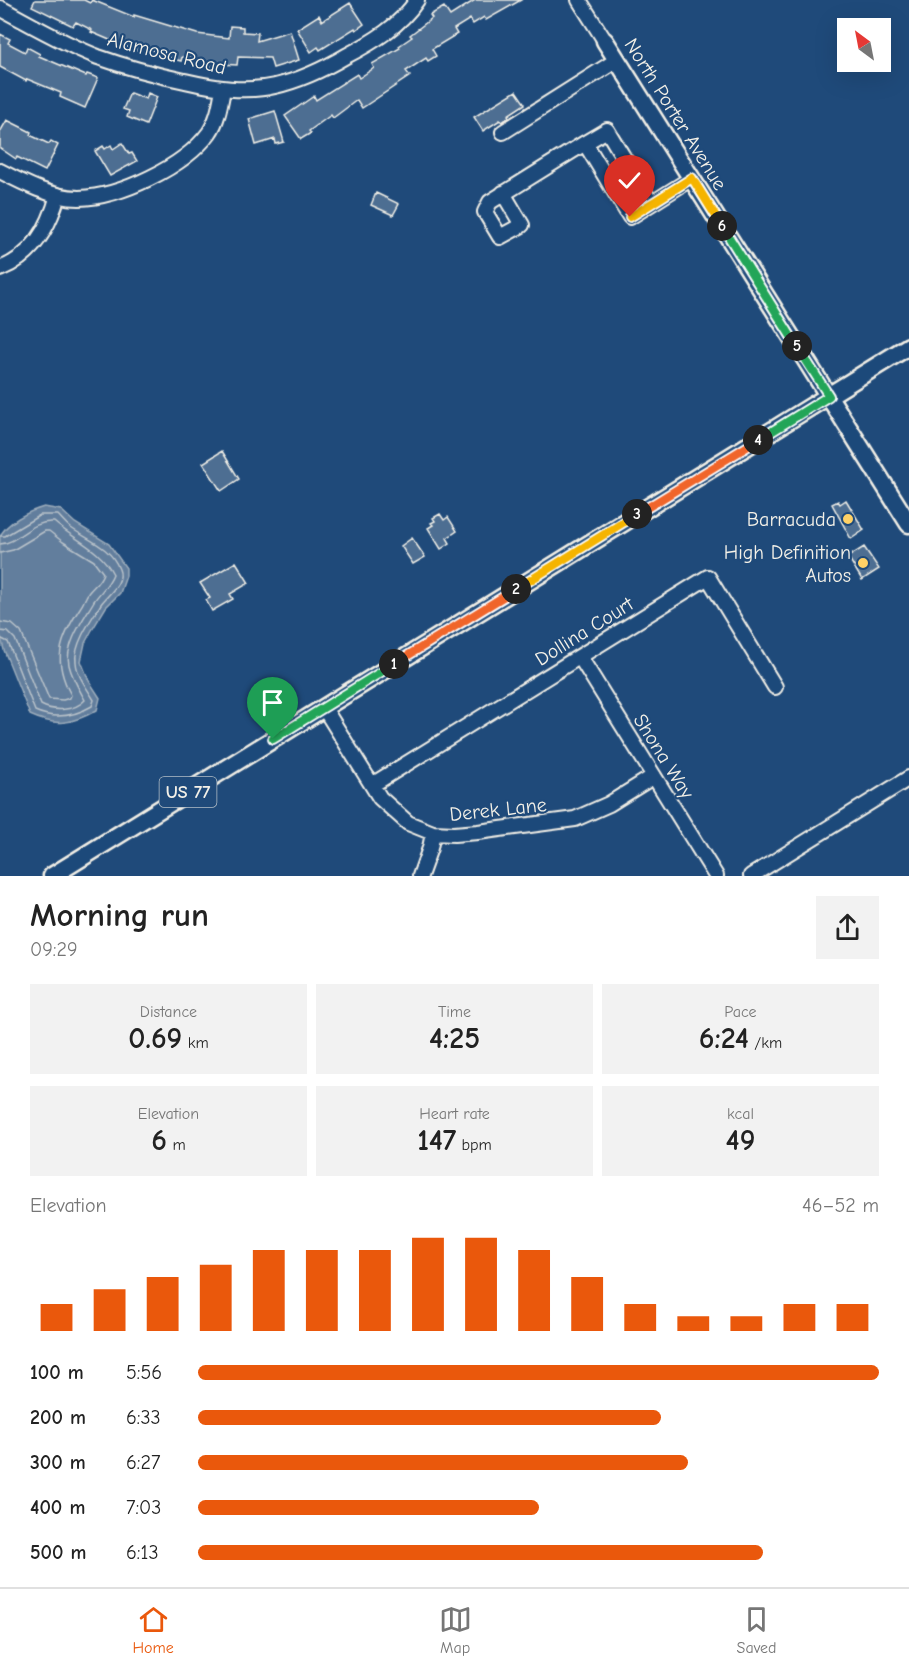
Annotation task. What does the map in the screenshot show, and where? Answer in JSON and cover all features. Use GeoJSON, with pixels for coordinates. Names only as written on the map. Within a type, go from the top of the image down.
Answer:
{"type":"FeatureCollection","features":[{"type":"Feature","properties":{"kind":"main road","name":"North Porter Avenue"},"geometry":{"type":"LineString","coordinates":[[605,41],[909,524]]}},
{"type":"Feature","properties":{"kind":"main road","name":"US 77"},"geometry":{"type":"LineString","coordinates":[[52,876],[909,346]]}},
{"type":"Feature","properties":{"kind":"street","name":"Alamosa Road"},"geometry":{"type":"LineString","coordinates":[[0,8],[98,57],[164,77],[223,89],[274,86],[303,78],[367,45],[395,25],[417,0]]}},
{"type":"Feature","properties":{"kind":"street","name":"North Porter Avenue"},"geometry":{"type":"LineString","coordinates":[[579,0],[605,41]]}},
{"type":"Feature","properties":{"kind":"street"},"geometry":{"type":"LineString","coordinates":[[503,132],[617,60]]}},
{"type":"Feature","properties":{"kind":"street"},"geometry":{"type":"LineString","coordinates":[[0,171],[58,195],[78,198],[110,194],[164,170],[187,154],[208,134],[219,114],[223,89]]}},
{"type":"Feature","properties":{"kind":"street"},"geometry":{"type":"LineString","coordinates":[[504,193],[607,130],[651,203]]}},
{"type":"Feature","properties":{"kind":"street"},"geometry":{"type":"LineString","coordinates":[[585,143],[630,217],[692,178]]}},
{"type":"Feature","properties":{"kind":"street"},"geometry":{"type":"LineString","coordinates":[[0,269],[30,251],[45,232],[58,195]]}},
{"type":"Feature","properties":{"kind":"street","name":"Dollina Court"},"geometry":{"type":"LineString","coordinates":[[372,785],[708,577],[775,687]]}},
{"type":"Feature","properties":{"kind":"street","name":"Shona Way"},"geometry":{"type":"LineString","coordinates":[[580,657],[716,876]]}},
{"type":"Feature","properties":{"kind":"street","name":"Derek Lane"},"geometry":{"type":"LineString","coordinates":[[324,708],[381,798],[408,823],[432,833],[478,832],[575,819],[595,812],[654,776]]}},
{"type":"Feature","properties":{"kind":"street"},"geometry":{"type":"LineString","coordinates":[[751,876],[909,778]]}},
{"type":"Feature","properties":{"kind":"street"},"geometry":{"type":"LineString","coordinates":[[420,876],[430,848],[432,833]]}},
{"type":"Feature","properties":{"kind":"water"},"geometry":{"type":"Polygon","coordinates":[[[44,507],[61,510],[75,523],[109,544],[126,568],[126,576],[120,593],[106,607],[92,630],[85,643],[81,661],[89,681],[100,698],[97,710],[64,722],[48,721],[30,715],[4,650],[0,634],[0,537],[18,518],[44,507]]]}},
{"type":"Feature","properties":{"kind":"building"},"geometry":{"type":"Polygon","coordinates":[[[35,0],[84,0],[90,3],[92,0],[134,17],[134,15],[197,34],[229,38],[230,26],[243,27],[243,32],[258,33],[257,41],[290,31],[299,60],[273,68],[270,58],[238,57],[237,65],[219,64],[218,68],[204,66],[205,60],[182,57],[181,61],[155,54],[156,51],[137,45],[136,50],[119,44],[91,32],[92,30],[76,22],[73,26],[32,6],[35,0]]]}},
{"type":"Feature","properties":{"kind":"building"},"geometry":{"type":"Polygon","coordinates":[[[475,0],[521,0],[486,20],[484,17],[473,24],[470,19],[454,29],[457,34],[432,49],[436,56],[428,61],[426,58],[406,71],[410,76],[362,108],[357,100],[333,118],[331,115],[301,139],[285,116],[314,96],[316,100],[357,74],[359,78],[374,68],[372,64],[400,48],[399,46],[412,37],[410,35],[432,18],[430,15],[444,7],[450,16],[475,0]]]}},
{"type":"Feature","properties":{"kind":"building"},"geometry":{"type":"Polygon","coordinates":[[[350,3],[364,24],[320,50],[318,47],[311,52],[297,29],[319,15],[322,21],[350,3]]]}},
{"type":"Feature","properties":{"kind":"building"},"geometry":{"type":"Polygon","coordinates":[[[0,34],[10,39],[8,43],[25,52],[27,47],[40,54],[39,56],[86,76],[87,74],[98,78],[85,108],[60,97],[61,93],[27,79],[26,81],[0,67],[0,34]]]}},
{"type":"Feature","properties":{"kind":"building"},"geometry":{"type":"Polygon","coordinates":[[[516,91],[525,104],[508,115],[509,117],[502,122],[500,120],[483,131],[474,117],[516,91]]]}},
{"type":"Feature","properties":{"kind":"building"},"geometry":{"type":"Polygon","coordinates":[[[130,93],[146,99],[148,93],[157,97],[146,125],[127,117],[129,111],[123,109],[130,93]]]}},
{"type":"Feature","properties":{"kind":"building"},"geometry":{"type":"Polygon","coordinates":[[[275,111],[284,142],[276,144],[275,139],[256,145],[249,119],[275,111]]]}},
{"type":"Feature","properties":{"kind":"building"},"geometry":{"type":"Polygon","coordinates":[[[7,120],[31,132],[30,135],[49,144],[51,141],[58,145],[45,171],[17,157],[16,159],[0,148],[0,132],[7,120]]]}},
{"type":"Feature","properties":{"kind":"building"},"geometry":{"type":"Polygon","coordinates":[[[122,143],[137,161],[110,176],[95,151],[103,146],[105,149],[111,145],[113,149],[122,143]]]}},
{"type":"Feature","properties":{"kind":"building"},"geometry":{"type":"Polygon","coordinates":[[[376,193],[399,204],[393,215],[371,205],[376,193]]]}},
{"type":"Feature","properties":{"kind":"building"},"geometry":{"type":"Polygon","coordinates":[[[222,451],[239,479],[221,491],[203,463],[222,451]]]}},
{"type":"Feature","properties":{"kind":"building","name":"Barracuda"},"geometry":{"type":"Polygon","coordinates":[[[846,500],[864,530],[851,539],[832,504],[838,501],[840,504],[846,500]]]}},
{"type":"Feature","properties":{"kind":"building"},"geometry":{"type":"Polygon","coordinates":[[[440,514],[444,520],[448,517],[457,531],[447,538],[450,543],[441,549],[428,528],[435,521],[433,518],[440,514]]]}},
{"type":"Feature","properties":{"kind":"building"},"geometry":{"type":"Polygon","coordinates":[[[412,538],[425,557],[413,564],[401,546],[412,538]]]}},
{"type":"Feature","properties":{"kind":"building","name":"High Definition Autos"},"geometry":{"type":"Polygon","coordinates":[[[864,547],[879,569],[862,580],[848,557],[864,547]]]}},
{"type":"Feature","properties":{"kind":"building"},"geometry":{"type":"Polygon","coordinates":[[[236,562],[249,583],[230,594],[233,599],[212,611],[206,600],[210,598],[200,583],[236,562]]]}},
{"type":"Feature","properties":{"kind":"place","name":"Barracuda"},"geometry":{"type":"Point","coordinates":[848,519]}},
{"type":"Feature","properties":{"kind":"place","name":"High Definition Autos"},"geometry":{"type":"Point","coordinates":[863,563]}},
{"type":"Feature","properties":{"kind":"route"},"geometry":{"type":"LineString","coordinates":[[273,739],[829,396],[692,178],[630,217]]}}]}
